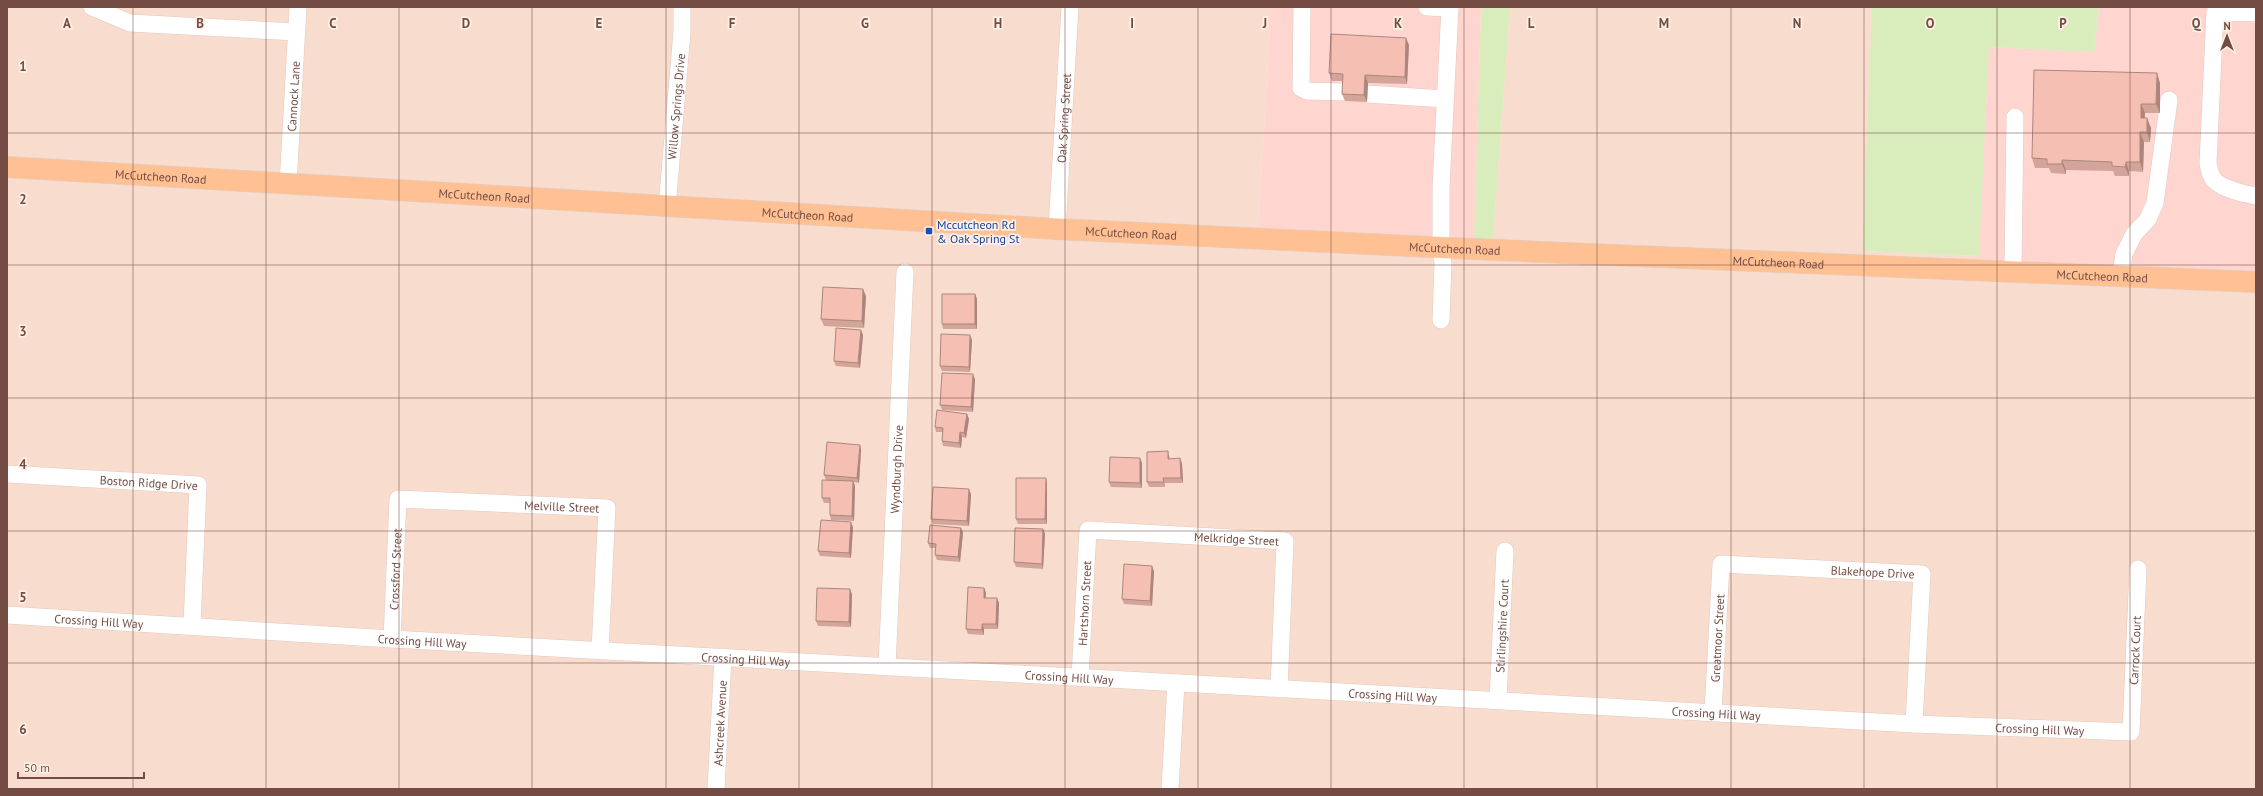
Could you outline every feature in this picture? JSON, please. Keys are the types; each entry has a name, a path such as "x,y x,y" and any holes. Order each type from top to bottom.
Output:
{"main road":[{"name":"McCutcheon Road","path":"7,167 288,185 1057,229 1441,247 2013,270 2256,282"}],"street":[{"path":"92,7 130,23 296,32"},
{"name":"Cannock Lane","path":"288,185 298,7"},
{"name":"Willow Springs Drive","path":"667,207 682,32 682,7"},
{"name":"Oak Spring Street","path":"1057,229 1070,7"},
{"path":"1302,7 1301,88 1307,91 1345,92"},
{"path":"1427,7 1450,8 1441,186 1441,247 1443,263 1441,320"},
{"path":"2256,13 2215,12 2208,163 2210,173 2215,181 2232,189 2256,196"},
{"path":"1367,94 1446,99"},
{"path":"2121,275 2124,254 2134,234 2148,219 2155,203 2169,100"},
{"path":"2013,270 2015,117"},
{"name":"Wyndburgh Drive","path":"887,666 905,272"},
{"name":"Boston Ridge Drive","path":"7,474 198,485 192,625"},
{"name":"Crossford Street","path":"392,639 398,498"},
{"name":"Melville Street","path":"398,498 607,508 600,650"},
{"name":"Hartshorn Street","path":"1080,677 1088,530"},
{"name":"Melkridge Street","path":"1088,530 1285,541 1279,689"},
{"name":"Stirlingshire Court","path":"1498,700 1505,551"},
{"name":"Greatmoor Street","path":"1713,712 1721,564"},
{"name":"Blakehope Drive","path":"1721,564 1922,574 1914,724"},
{"name":"Carrock Court","path":"2131,732 2138,568"},
{"name":"Crossing Hill Way","path":"7,615 192,625 392,639 1914,724 2131,732"},
{"name":"Ashcreek Avenue","path":"716,789 723,657"},
{"path":"1170,789 1176,683"}],"shaded area":[{"path":"7,7 1271,7 1258,236 1474,239 1493,238 1510,7 1872,7 1864,251 1979,256 1978,266 2256,278 2256,789 7,789"},
{"path":"1271,7 1481,7 1474,246 1258,236"},
{"path":"2099,7 2256,7 2256,278 1978,266 1989,47 2094,52"}],"green space":[{"path":"1481,7 1510,7 1493,238 1474,239"},
{"path":"1872,7 2099,7 2094,52 1989,47 1979,256 1863,251"}],"building":[{"path":"1331,34 1406,38 1405,77 1365,75 1364,95 1342,94 1343,74 1329,73"},
{"path":"2034,70 2157,73 2156,104 2141,104 2141,118 2147,118 2147,132 2140,132 2140,162 2126,162 2125,167 2112,166 2112,162 2062,160 2062,164 2047,164 2047,159 2032,158"},
{"path":"823,287 863,289 862,321 821,319"},
{"path":"942,294 975,294 975,324 942,324"},
{"path":"836,328 861,330 858,363 834,361"},
{"path":"941,334 970,335 969,367 940,366"},
{"path":"942,373 973,374 971,407 940,405"},
{"path":"937,410 967,414 964,433 960,432 959,443 942,441 943,428 935,427"},
{"path":"827,442 860,445 857,478 824,475"},
{"path":"1168,451 1168,459 1180,458 1181,478 1163,478 1164,482 1147,482 1147,452"},
{"path":"1110,457 1140,458 1140,483 1109,482"},
{"path":"1016,478 1046,478 1045,519 1016,519"},
{"path":"822,480 853,481 852,516 830,515 830,498 822,498"},
{"path":"933,487 969,489 967,521 931,519"},
{"path":"821,520 851,522 849,553 818,551"},
{"path":"930,525 961,528 958,557 935,555 936,544 928,543"},
{"path":"1015,528 1043,529 1042,564 1014,562"},
{"path":"1124,564 1152,566 1150,601 1122,599"},
{"path":"968,587 984,588 984,598 997,598 996,624 982,624 982,630 966,629"},
{"path":"817,588 850,589 849,622 816,621"}],"place":[{"name":"Mccutcheon Rd & Oak Spring St","path":"929,231"}]}
